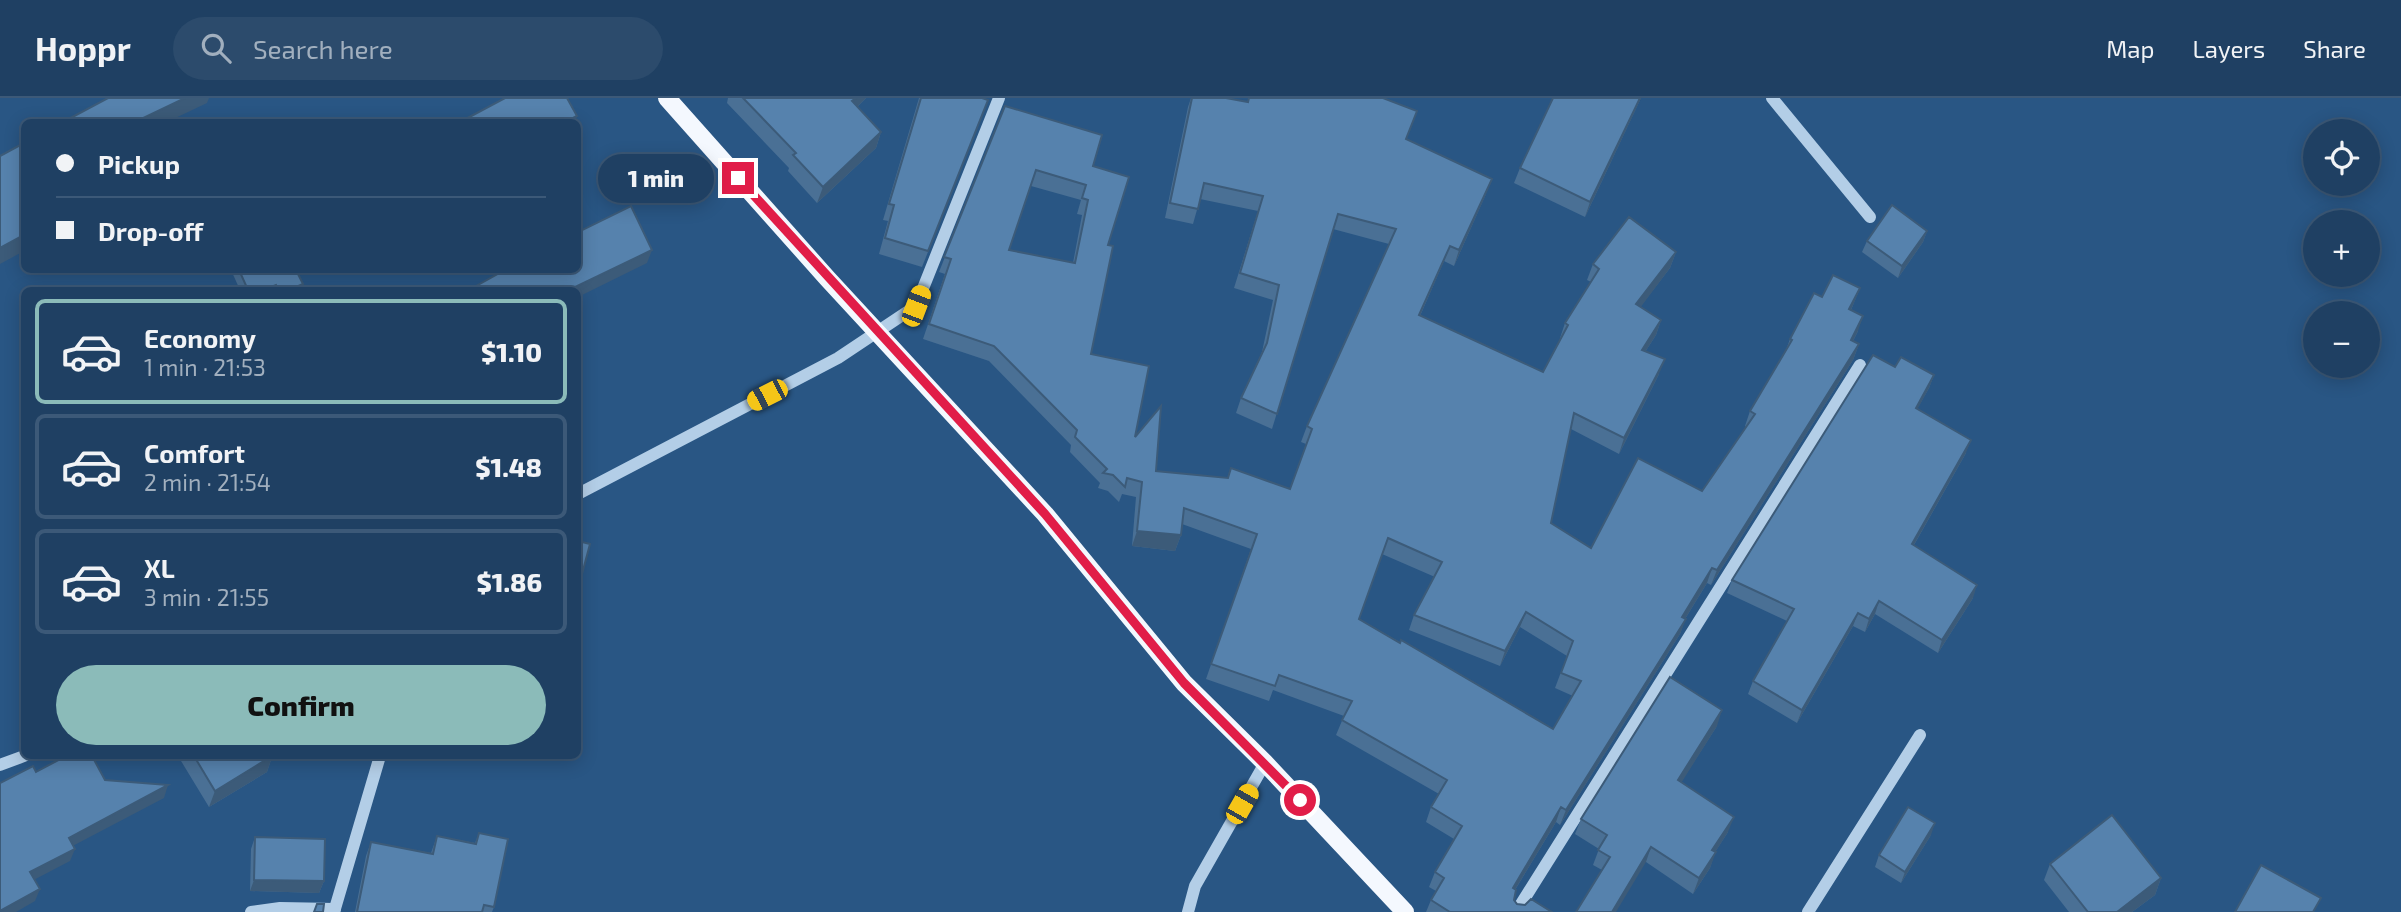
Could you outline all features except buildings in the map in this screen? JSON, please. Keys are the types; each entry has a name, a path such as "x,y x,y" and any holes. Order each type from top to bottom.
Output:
{"main road":[{"path":"667,98 1045,514 1184,683 1265,763 1405,912"}],"street":[{"path":"581,492 838,358 916,306 999,98"},
{"path":"1772,98 1870,217"},
{"path":"1516,912 1860,365"},
{"path":"1808,912 1920,735"},
{"path":"0,765 21,756"},
{"path":"251,912 280,908 334,911 379,759"},
{"path":"1188,912 1195,886 1265,763"}],"route":[{"path":"738,178 1045,514 1184,683 1300,800"}]}
